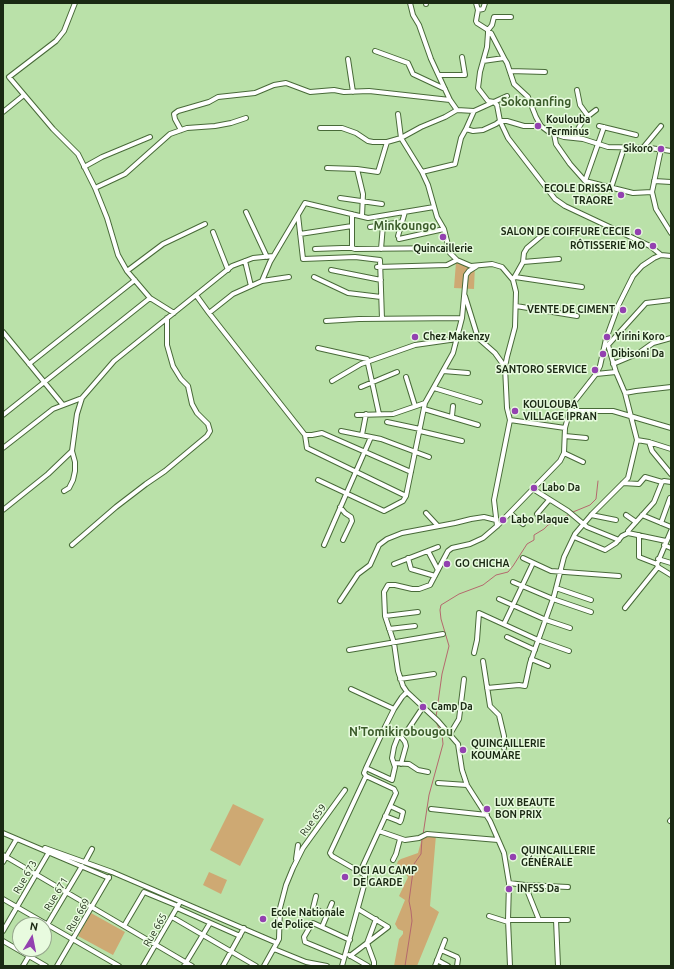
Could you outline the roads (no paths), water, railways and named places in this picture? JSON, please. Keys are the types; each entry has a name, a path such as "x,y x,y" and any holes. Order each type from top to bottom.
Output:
{"street":[{"path":"75,3 64,31 56,40 9,77 78,154 108,218 118,255 127,271 150,298 174,312"},
{"path":"410,3 413,15 419,26 431,59 450,100 457,110"},
{"path":"476,3 478,10 477,24 491,33 510,71 514,84 528,97 541,126 554,134 570,138 578,138 608,147 661,149 671,151"},
{"path":"478,10 483,8 485,3"},
{"path":"511,17 494,17 492,25 488,31 487,48 478,88 488,101 494,102 497,105 500,121 508,138 555,199 565,206 650,246 660,255"},
{"path":"375,51 408,63 413,74 446,89"},
{"path":"439,75 465,75 462,57"},
{"path":"483,61 504,58"},
{"path":"348,59 353,92"},
{"path":"510,71 545,72"},
{"path":"181,130 174,114 178,111 209,102 218,97 255,93 274,85 286,83 310,92 334,90 344,92 369,91 450,100"},
{"path":"577,90 580,105 588,116"},
{"path":"3,112 24,95"},
{"path":"320,128 342,128 356,133 373,142 387,142 401,138 457,110 474,111 508,96"},
{"path":"578,138 577,131 583,120 596,110"},
{"path":"422,172 455,164 461,138 474,111"},
{"path":"398,114 401,138 422,172 428,185 437,217 444,229 450,253 457,260 471,266 496,264 502,267 514,279 516,292 515,327 506,357 505,367 507,408 510,420 494,500 497,526"},
{"path":"95,188 125,174 170,134 187,128 215,126 246,118"},
{"path":"466,129 473,131 484,130 500,121 507,121 524,126 541,126"},
{"path":"585,181 598,144 602,126 636,135"},
{"path":"642,149 661,126"},
{"path":"554,134 556,144 570,164 585,181 633,193 652,192"},
{"path":"84,167 102,157 150,137"},
{"path":"327,168 357,168 378,172 387,142"},
{"path":"611,188 624,148"},
{"path":"661,149 652,192 656,209 671,233"},
{"path":"357,168 363,194 362,216"},
{"path":"654,181 671,182"},
{"path":"340,198 382,204"},
{"path":"262,281 273,256 305,203 368,218 434,207"},
{"path":"246,212 267,257"},
{"path":"405,212 399,237 444,229"},
{"path":"352,214 355,257"},
{"path":"298,215 303,258 355,257 380,260 379,267 381,280 382,319"},
{"path":"370,227 402,222"},
{"path":"127,271 162,244 205,224"},
{"path":"381,249 383,225"},
{"path":"300,234 352,226"},
{"path":"213,232 228,270"},
{"path":"514,279 523,262 524,253 527,248 546,232"},
{"path":"315,250 354,248 449,248"},
{"path":"510,966 508,921 509,883 507,867 498,840 487,814 467,785 462,770 458,744 438,721 407,692 403,686 400,679 394,643 386,616 383,596 385,588 388,585 412,589 430,584 448,551 452,548 477,542 497,526 560,461 564,453 565,428 570,411 575,400 596,374 600,366 606,339 618,306 633,276 642,266 654,258 660,255 671,256"},
{"path":"64,491 69,488 75,471 75,462 72,451 77,414 82,398 114,361 232,266 253,258 273,256"},
{"path":"523,262 558,259"},
{"path":"379,267 447,265 457,260"},
{"path":"245,261 251,286"},
{"path":"318,480 384,511 403,501 406,496 425,403 453,353 462,318 466,275 469,271 478,266"},
{"path":"331,270 381,280"},
{"path":"209,313 233,294 262,281 289,277"},
{"path":"314,277 348,293 381,297"},
{"path":"514,279 582,287"},
{"path":"29,364 135,280"},
{"path":"465,294 473,316 478,338 495,353 505,367"},
{"path":"196,295 305,434 307,448 406,496"},
{"path":"3,415 150,298"},
{"path":"487,688 519,685 525,686 531,660 546,620 564,558 574,537 591,515 628,478 637,440 625,394 613,364 608,345 646,303 671,300"},
{"path":"516,306 577,316"},
{"path":"72,545 116,507 165,471 207,436 210,431 208,424 197,413 192,404 188,386 181,379 174,366 168,345 167,318"},
{"path":"326,321 359,319 462,318"},
{"path":"3,332 63,405"},
{"path":"613,364 639,353 653,343 671,338"},
{"path":"332,381 360,364 414,345 457,339"},
{"path":"318,348 367,359 379,414"},
{"path":"443,371 468,373"},
{"path":"361,387 396,372"},
{"path":"596,374 616,372"},
{"path":"406,377 415,406"},
{"path":"625,394 671,387"},
{"path":"434,388 480,402"},
{"path":"3,448 53,409 82,398"},
{"path":"358,414 393,414 425,403"},
{"path":"452,416 453,406"},
{"path":"424,409 478,424"},
{"path":"570,411 613,411 671,428"},
{"path":"362,435 366,414"},
{"path":"510,420 565,428"},
{"path":"388,422 462,441"},
{"path":"342,431 381,439 429,457"},
{"path":"305,434 312,435 322,433 411,472"},
{"path":"565,436 586,438"},
{"path":"324,545 371,437"},
{"path":"637,440 671,449"},
{"path":"649,442 652,451 671,474"},
{"path":"3,510 48,474 72,451"},
{"path":"564,453 583,462"},
{"path":"623,483 639,484 645,477 662,482 671,482"},
{"path":"574,537 605,550 628,533 628,531 654,502 662,482"},
{"path":"533,489 570,512 583,524 598,533 618,540"},
{"path":"661,523 670,498"},
{"path":"537,514 549,500"},
{"path":"340,507 344,513 352,517 352,521 343,540"},
{"path":"510,513 523,524"},
{"path":"426,514 438,526"},
{"path":"591,515 616,520"},
{"path":"626,515 636,522"},
{"path":"642,515 671,527"},
{"path":"340,601 358,574 370,565 379,545 387,539 402,533 471,519 484,517 496,520"},
{"path":"625,608 657,566 658,559 671,531"},
{"path":"628,533 665,543 671,548"},
{"path":"639,535 639,557 671,575"},
{"path":"394,564 438,547"},
{"path":"428,551 438,570"},
{"path":"408,558 411,569 435,576"},
{"path":"523,558 550,570 619,576"},
{"path":"658,559 671,563"},
{"path":"504,624 533,563"},
{"path":"513,582 552,599 591,612"},
{"path":"556,588 591,600"},
{"path":"498,599 546,620 570,628"},
{"path":"386,616 418,612"},
{"path":"474,653 477,640 479,613 538,640 569,651"},
{"path":"389,629 415,626"},
{"path":"349,650 443,634"},
{"path":"507,637 535,650"},
{"path":"531,660 548,666"},
{"path":"483,661 490,706 499,715 504,736 504,748"},
{"path":"400,679 434,674"},
{"path":"450,734 459,719 464,679"},
{"path":"351,689 394,709"},
{"path":"348,954 350,940 366,878 360,872 332,856 330,853 366,776 364,773 385,727 394,709 407,692"},
{"path":"366,768 392,780 394,773 394,763 392,758 394,748 400,735 407,731 424,707"},
{"path":"385,727 400,735 406,746 401,764"},
{"path":"394,763 409,764 418,770 428,772"},
{"path":"360,872 396,793 396,791 366,776"},
{"path":"438,782 467,785"},
{"name":"Rue 659","path":"264,966 279,939 280,908 286,885 296,862 303,848 345,790"},
{"path":"385,816 398,822 401,820 403,812 390,806"},
{"path":"431,809 487,814"},
{"path":"378,831 405,840 419,838 427,834 498,840"},
{"path":"3,833 16,840 49,852 109,878"},
{"path":"393,860 400,839"},
{"path":"3,862 5,856 16,840"},
{"name":"Rue 659","path":"296,862 298,845"},
{"path":"45,848 112,872 210,923 240,936"},
{"path":"85,862 92,849"},
{"name":"Rue 673","path":"3,931 49,852"},
{"path":"5,856 156,944 185,964 192,966"},
{"name":"Rue 671","path":"51,917 82,866"},
{"name":"Rue 669","path":"57,966 112,872"},
{"path":"509,883 568,887"},
{"path":"525,885 539,920"},
{"path":"124,926 144,892 244,928 277,943"},
{"path":"316,896 313,908 327,914"},
{"path":"3,899 35,917"},
{"path":"322,927 332,903"},
{"name":"Rue 665","path":"143,966 178,905"},
{"path":"342,966 344,958 348,954 388,928 388,926 358,909"},
{"path":"489,916 508,921 568,920"},
{"path":"172,917 256,966"},
{"path":"374,966 367,943 376,919"},
{"path":"556,920 558,966"},
{"path":"185,964 210,923"},
{"path":"344,958 305,942 304,937 311,925 315,923 350,940"},
{"path":"52,927 119,966"},
{"path":"223,966 244,928"},
{"path":"435,966 445,940"},
{"path":"3,941 12,946"},
{"path":"274,949 306,962 327,966"},
{"path":"441,950 457,957 457,966"},
{"path":"348,954 368,966"},
{"path":"23,966 28,957"},
{"path":"30,957 46,966"},
{"path":"437,960 448,966"},
{"path":"303,966 306,962"}],"waterway":[{"path":"573,512 590,505 596,499 598,481"},
{"path":"436,717 442,674 449,646 441,619 441,605 459,594 483,585 496,575 508,572 527,544 534,540 534,535 548,525 570,514"},
{"path":"423,835 429,795 443,744 442,734 436,722"},
{"path":"405,966 412,921 409,901 414,864 421,854 422,838"}],"place":[{"name":"Koulouba Terminus","path":"538,126"},
{"name":"Sikoro","path":"661,149"},
{"name":"ECOLE DRISSA TRAORE","path":"621,195"},
{"name":"SALON DE COIFFURE CECIE","path":"638,232"},
{"name":"Quincaillerie","path":"443,237"},
{"name":"RÔTISSERIE MO","path":"653,246"},
{"name":"VENTE DE CIMENT","path":"623,310"},
{"name":"Chez Makenzy","path":"415,337"},
{"name":"Yirini Koro","path":"607,337"},
{"name":"Dibisoni Da","path":"603,354"},
{"name":"SANTORO SERVICE","path":"595,370"},
{"name":"KOULOUBA VILLAGE IPRAN","path":"515,411"},
{"name":"Labo Da","path":"534,488"},
{"name":"Labo Plaque","path":"503,520"},
{"name":"GO CHICHA","path":"447,564"},
{"name":"Camp Da","path":"423,707"},
{"name":"QUINCAILLERIE KOUMARE","path":"463,750"},
{"name":"LUX BEAUTE BON PRIX","path":"487,809"},
{"name":"QUINCAILLERIE GÉNÉRALE","path":"513,857"},
{"name":"DCI AU CAMP DE GARDE","path":"345,877"},
{"name":"INFSS Da","path":"509,889"},
{"name":"Ecole Nationale de Police","path":"263,919"}],"district":[{"name":"Sokonanfing","path":"536,102"},
{"name":"Minkoungo","path":"405,226"},
{"name":"N'Tomikirobougou","path":"401,732"}]}
